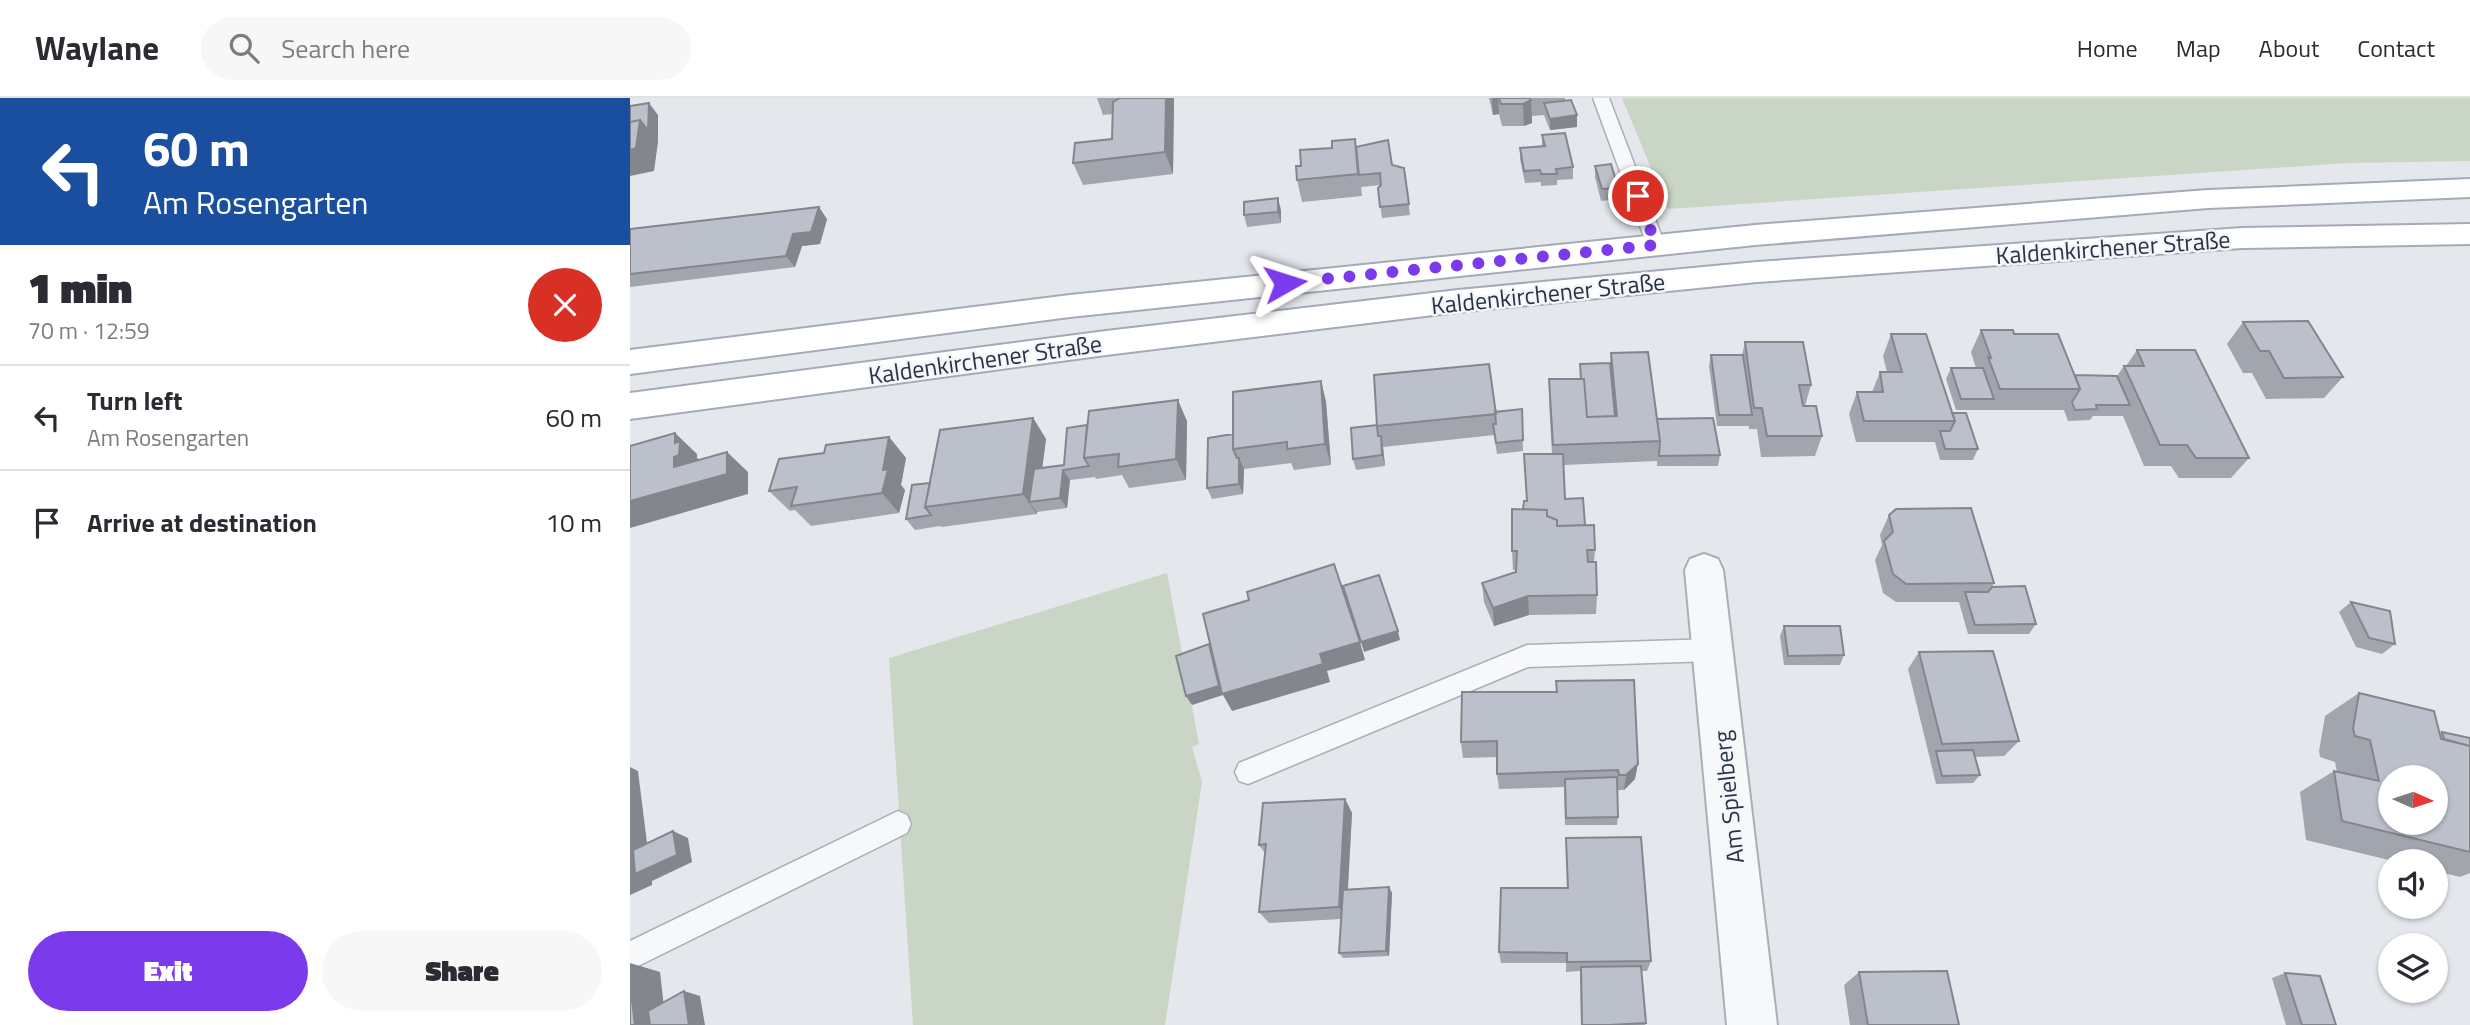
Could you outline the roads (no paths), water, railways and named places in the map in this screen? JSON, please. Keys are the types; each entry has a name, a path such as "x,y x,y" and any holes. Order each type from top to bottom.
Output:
{"main road":[{"name":"Kaldenkirchener Straße","path":"630,362 1070,306 1656,245 2208,199 2470,188"},
{"name":"Kaldenkirchener Straße","path":"630,406 1106,343 1458,301 1743,274 2242,238 2470,234"}],"street":[{"name":"Am Spielberg","path":"1704,570 1752,1025"}],"lane":[{"path":"1601,98 1656,245"},
{"path":"1248,772 1527,656 1713,650"},
{"path":"630,956 898,824"}]}
